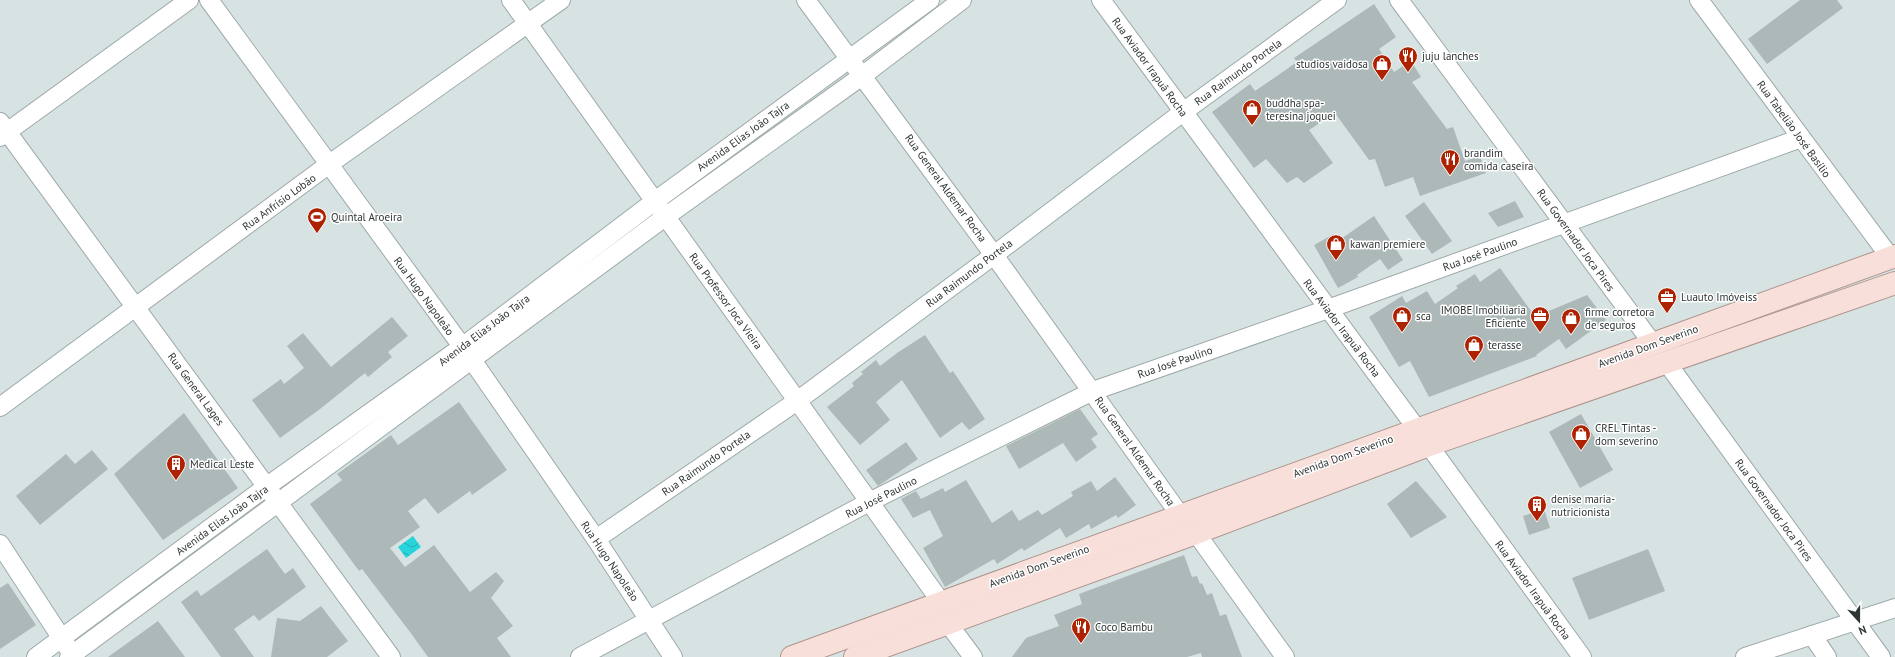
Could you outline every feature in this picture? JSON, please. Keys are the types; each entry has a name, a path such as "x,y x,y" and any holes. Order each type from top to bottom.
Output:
{"main road":[{"name":"Avenida Dom Severino","path":"855,657 947,622 1196,533 1423,437 1653,344 1893,256"},
{"name":"Avenida Dom Severino","path":"792,657 1180,515 1423,437 1667,363 1895,283"}],"street":[{"path":"2,130 189,0"},
{"name":"Rua Hugo Napoleão","path":"209,0 467,354 596,539 673,657"},
{"name":"Rua Professor Joca Vieira","path":"511,0 941,602"},
{"name":"Rua Anfrísio Lobão","path":"0,407 328,165 561,0"},
{"name":"Rua General Aldemar Rocha","path":"806,0 1093,391 1180,515"},
{"name":"Avenida Elias João Tajra","path":"72,656 278,503 467,354 655,201 930,0"},
{"name":"Avenida Elias João Tajra","path":"36,657 266,487 467,354 665,217 862,76 962,0"},
{"name":"Rua Aviador Irapuã Rocha","path":"1101,0 1423,437 1582,657"},
{"name":"Rua Raimundo Portela","path":"596,539 797,401 1183,112 1337,0"},
{"name":"Rua Governador Joca Pires","path":"1400,0 1653,344"},
{"name":"Rua Tabelião José Basílio","path":"1699,0 1801,138 1893,256"},
{"name":"Rua General Lages","path":"2,130 136,306 266,487 391,657"},
{"name":"Rua José Paulino","path":"580,657 869,502 1093,391 1328,309 1801,138"},
{"name":"Rua Governador Joca Pires","path":"1667,363 1881,657"},
{"path":"1196,533 1285,657"},
{"path":"0,544 62,638 72,656"},
{"path":"1744,657 1895,608"},
{"path":"947,622 973,657"},
{"path":"1812,635 1827,657"}],"water":[{"path":"413,536 421,547 406,558 398,547"}],"building":[{"path":"1800,0 1837,0 1843,8 1767,64 1748,39"},
{"path":"1374,4 1396,37 1379,49 1394,72 1411,61 1421,77 1412,82 1447,129 1453,127 1465,161 1480,156 1486,173 1420,196 1413,177 1385,187 1375,159 1369,160 1335,113 1309,130 1333,163 1304,183 1297,177 1287,183 1266,159 1254,168 1212,112 1250,84 1255,91 1297,62 1294,58"},
{"path":"1515,201 1524,217 1498,227 1488,213"},
{"path":"1424,202 1452,241 1432,254 1405,216"},
{"path":"1374,216 1403,260 1388,270 1380,259 1357,275 1358,277 1338,288 1314,245 1334,234 1338,241"},
{"path":"1500,268 1536,318 1544,313 1587,295 1606,320 1566,349 1559,339 1536,355 1537,356 1429,397 1410,361 1399,367 1369,317 1402,296 1406,303 1427,291 1435,304 1458,288 1456,286 1475,274 1480,282"},
{"path":"392,317 408,336 388,352 392,357 368,377 365,373 320,409 280,438 252,400 281,379 284,384 304,368 287,346 303,333 331,367"},
{"path":"925,335 950,373 953,371 985,419 969,430 962,422 940,438 902,380 876,402 890,420 860,445 827,407 854,386 852,383 863,374 861,372 876,360 880,366"},
{"path":"459,402 507,470 472,495 470,491 438,514 425,498 408,511 420,527 390,548 405,567 434,545 470,592 496,572 504,581 491,598 513,626 497,638 511,657 428,657 362,569 359,571 310,504 342,480 337,474 391,435 398,445"},
{"path":"1080,409 1098,434 1091,439 1097,447 1076,462 1063,443 1019,469 1006,446"},
{"name":"Medical Leste","path":"184,413 238,488 163,540 114,474"},
{"name":"CREL Tintas - dom severino","path":"1581,414 1613,470 1580,488 1549,432"},
{"path":"906,442 918,459 878,486 866,470"},
{"path":"92,450 108,469 40,525 16,496 66,454 75,464"},
{"path":"1115,477 1136,505 1118,518 1116,515 1091,529 1089,524 1066,538 1060,528 1024,551 1022,548 997,564 994,559 945,587 923,548 943,536 930,510 913,518 901,499 916,491 921,499 943,488 945,492 966,480 992,523 1012,510 1019,521 1038,510 1042,515 1073,496 1071,492 1091,481 1097,491"},
{"path":"1416,481 1447,517 1411,538 1387,504"},
{"name":"denise maria- nutricionista","path":"1544,509 1550,528 1529,535 1523,516"},
{"path":"267,549 285,574 293,568 306,587 259,621 254,615 234,629 254,657 221,657 181,602 197,590 201,596"},
{"path":"1648,549 1665,591 1589,620 1572,578"},
{"path":"1184,555 1192,577 1197,576 1207,595 1212,593 1220,616 1226,614 1242,657 1202,657 1201,653 1187,657 1012,657 1026,638 1059,626 1054,615 1082,604 1079,594"},
{"path":"8,583 36,625 0,649 0,588"},
{"path":"321,606 348,641 327,657 271,657 277,618 300,621"},
{"path":"158,621 185,657 108,657"}],"place":[{"name":"juju lanches","path":"1408,73"},
{"name":"studios vaidosa","path":"1382,81"},
{"name":"buddha spa- teresina joquei","path":"1252,126"},
{"name":"brandim comida caseira","path":"1450,176"},
{"name":"Quintal Aroeira","path":"317,234"},
{"name":"kawan premiere","path":"1336,261"},
{"name":"Luauto Imóveiss","path":"1667,314"},
{"name":"sca","path":"1402,333"},
{"name":"IMOBE Imobiliaria Eficiente","path":"1540,333"},
{"name":"firme corretora de seguros","path":"1571,335"},
{"name":"terasse","path":"1474,362"},
{"name":"CREL Tintas - dom severino","path":"1581,451"},
{"name":"Medical Leste","path":"176,481"},
{"name":"denise maria- nutricionista","path":"1537,522"},
{"name":"Coco Bambu","path":"1081,644"}]}
